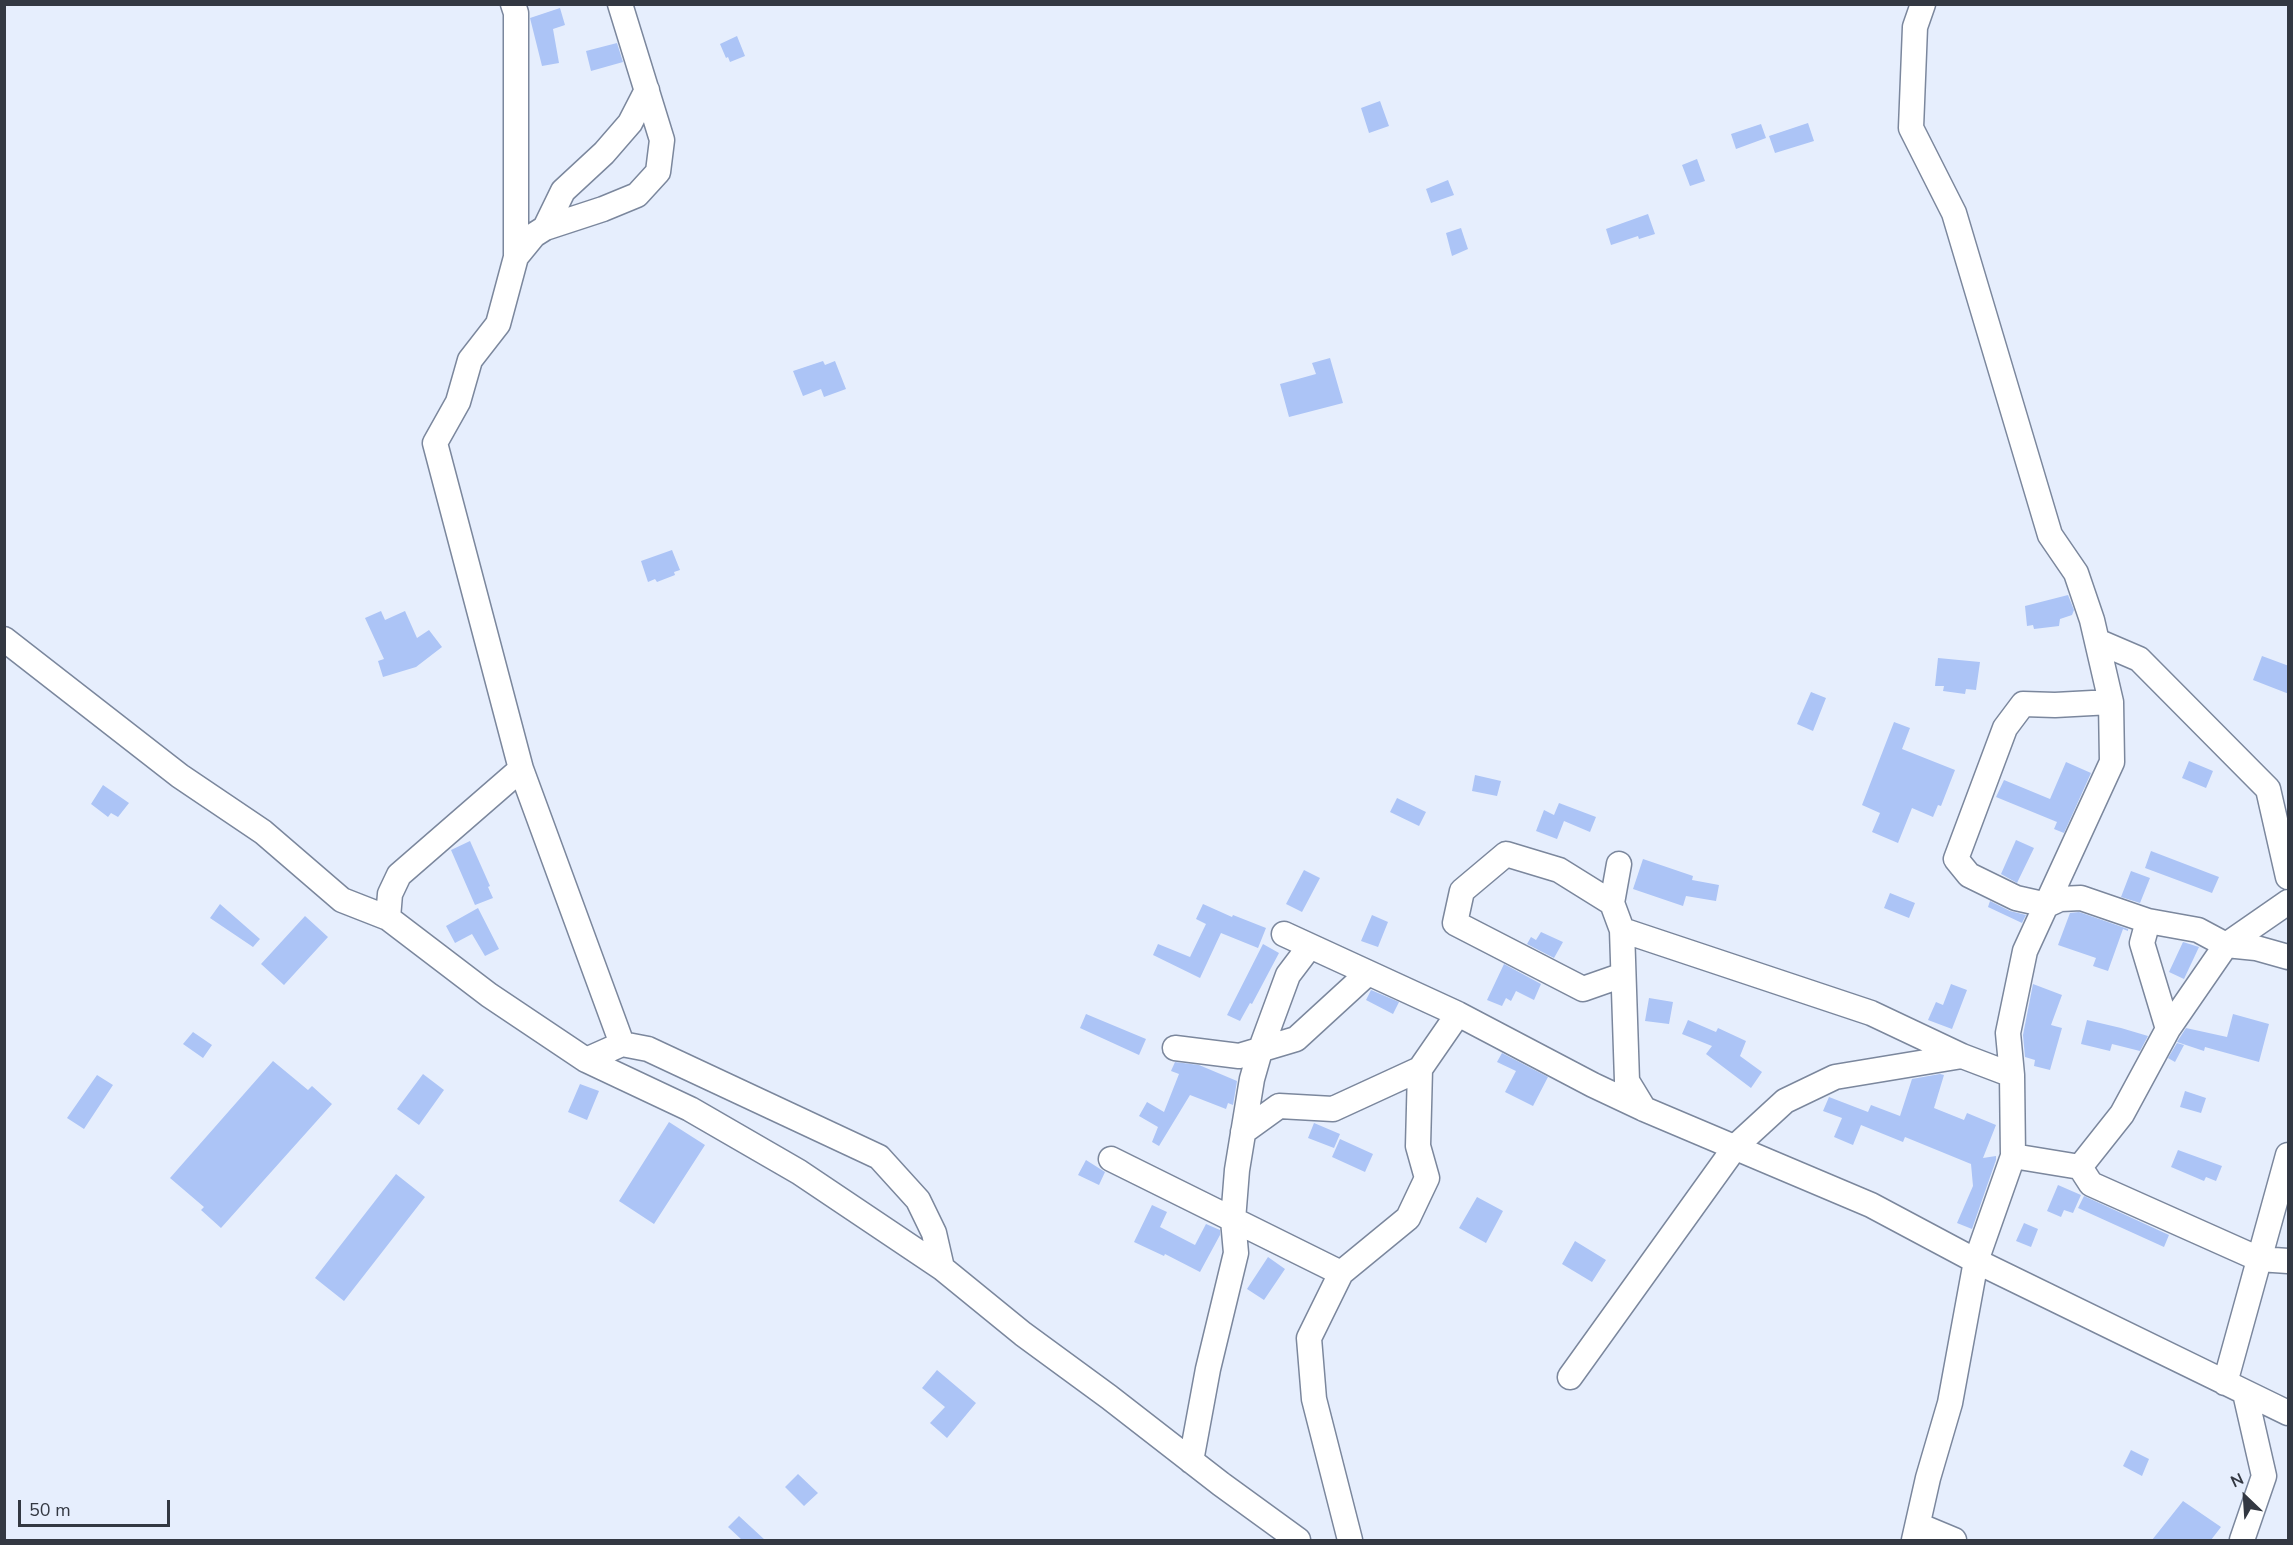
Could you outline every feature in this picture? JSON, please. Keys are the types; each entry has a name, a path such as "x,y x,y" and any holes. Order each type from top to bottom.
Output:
{"street":[{"path":"513,4 516,13 516,257 498,324 470,360 458,402 435,443 521,769 622,1044"},
{"path":"516,257 534,235 545,228 637,195 658,172 662,140 621,4"},
{"path":"1923,4 1915,27 1911,128 1953,213 2050,536 2076,573 2097,641 2111,702 2112,762 2025,951 2008,1033 2012,1075 2013,1156 1976,1261 1950,1403 1928,1478 1916,1533 1954,1540"},
{"path":"545,228 562,191 604,153 630,123 646,90"},
{"path":"4,639 180,776 263,832 342,900 388,918 489,995 586,1060 690,1109 789,1167 942,1268 1023,1334 1298,1540"},
{"path":"2097,641 2139,658 2268,789 2289,877"},
{"path":"2111,702 2023,704 2005,729 1956,859 1969,875 2016,898 2047,905 2060,899 2081,898 2148,921 2198,930 2226,945 2256,948 2289,957"},
{"path":"388,918 390,894 399,875 521,769"},
{"path":"1612,903 1558,870 1506,854 1462,891 1455,923 1583,989 1623,975"},
{"path":"1619,864 1612,903 1622,930 1627,1081 1644,1108"},
{"path":"2080,1167 2122,1114 2168,1029 2226,945 2289,902"},
{"path":"2148,921 2142,944 2168,1029"},
{"path":"1622,930 1871,1013 1962,1056 2012,1075"},
{"path":"1191,1461 1208,1369 1236,1253 1233,1220 1237,1170 1252,1079 1288,975 1284,934 1458,1014 1593,1085 1871,1204 1976,1261 2289,1413"},
{"path":"1176,1048 1239,1056 1296,1039 1368,973"},
{"path":"1243,1132 1279,1106 1333,1109 1420,1069 1458,1014"},
{"path":"586,1060 622,1044 648,1049 879,1157 918,1200 934,1233 942,1268"},
{"path":"1570,1377 1736,1146 1785,1101 1835,1077 1962,1056"},
{"path":"1350,1540 1314,1399 1308,1338 1341,1273 1408,1218 1427,1178 1418,1146 1420,1069"},
{"path":"2242,1540 2264,1476 2235,1388 2259,1259 2289,1155"},
{"path":"2013,1156 2080,1167 2091,1184 2259,1259 2289,1261"},
{"path":"1111,1159 1341,1273"}],"building":[{"path":"560,8 565,25 553,29 559,63 542,66 530,18"},
{"path":"737,36 745,56 730,62 720,44"},
{"path":"617,43 623,62 591,71 586,51"},
{"path":"1380,101 1389,126 1369,133 1361,108"},
{"path":"1808,123 1814,141 1775,153 1769,136"},
{"path":"1761,124 1766,138 1736,149 1731,134"},
{"path":"1697,159 1705,181 1690,186 1682,165"},
{"path":"1448,180 1454,195 1431,203 1426,189"},
{"path":"1648,214 1655,234 1639,239 1638,236 1611,245 1606,229"},
{"path":"1461,228 1468,249 1452,256 1446,233"},
{"path":"1330,358 1343,403 1289,417 1280,384 1316,374 1312,363"},
{"path":"823,361 825,365 835,361 846,389 824,397 821,389 803,396 793,371"},
{"path":"672,550 680,570 674,572 675,575 657,582 655,579 648,582 641,561"},
{"path":"2068,595 2074,610 2072,615 2060,619 2059,626 2034,629 2033,625 2027,626 2025,606"},
{"path":"381,611 385,620 405,611 417,638 429,630 442,647 416,667 383,677 378,661 384,659 365,618"},
{"path":"2262,656 2289,666 2289,694 2253,680"},
{"path":"1938,658 1980,662 1976,690 1966,689 1965,694 1943,691 1944,686 1935,686"},
{"path":"1811,692 1826,698 1813,731 1797,724"},
{"path":"1894,722 1910,728 1902,749 1955,770 1941,806 1938,805 1933,817 1912,808 1898,843 1872,832 1880,813 1862,805"},
{"path":"2189,761 2213,771 2206,788 2182,778"},
{"path":"2066,762 2091,773 2064,833 2054,829 2057,822 1996,797 2004,780 2050,799"},
{"path":"1475,775 1501,781 1497,796 1472,791"},
{"path":"103,785 129,803 118,817 111,813 108,817 91,804"},
{"path":"1397,798 1426,812 1419,826 1390,812"},
{"path":"1559,803 1596,817 1590,832 1564,821 1557,839 1536,831 1544,810 1554,815"},
{"path":"2016,840 2034,848 2017,883 2001,874"},
{"path":"470,841 493,898 475,905 451,850"},
{"path":"2151,851 2219,877 2212,893 2145,868"},
{"path":"1643,859 1693,876 1692,880 1719,885 1716,901 1686,896 1683,906 1633,889"},
{"path":"1304,870 1320,878 1302,912 1286,904"},
{"path":"2131,871 2150,878 2140,903 2121,897"},
{"path":"1890,893 1915,903 1909,918 1884,908"},
{"path":"1990,901 2010,911 2026,915 2022,923 1988,907"},
{"path":"220,904 260,939 253,947 210,918"},
{"path":"1203,904 1232,917 1233,915 1266,928 1258,948 1221,933 1200,978 1153,955 1158,944 1190,957 1206,924 1196,919"},
{"path":"478,908 499,949 485,956 472,934 455,943 446,926"},
{"path":"2079,912 2128,929 2128,931 2123,929 2108,971 2093,966 2096,958 2058,945 2070,913"},
{"path":"1372,915 1388,922 1378,947 1361,941"},
{"path":"305,916 328,937 284,985 261,964"},
{"path":"1541,932 1563,942 1554,958 1527,944 1531,937 1536,940"},
{"path":"2183,942 2199,947 2184,979 2169,972"},
{"path":"1263,944 1279,953 1252,1004 1250,1003 1240,1021 1227,1015"},
{"path":"1504,964 1541,984 1534,1000 1516,991 1511,1001 1506,998 1502,1006 1487,1000"},
{"path":"1951,984 1967,990 1952,1029 1928,1020 1936,1002 1943,1005"},
{"path":"2033,984 2062,995 2051,1025 2062,1028 2050,1070 2034,1066 2035,1060 2025,1057 2023,1035"},
{"path":"1371,990 1399,1002 1393,1014 1366,1000"},
{"path":"1649,998 1673,1002 1669,1024 1645,1021"},
{"path":"1086,1014 1146,1039 1139,1055 1080,1028"},
{"path":"2233,1014 2269,1024 2259,1062 2205,1047 2204,1051 2177,1042 2186,1028 2227,1037"},
{"path":"1688,1020 1716,1032 1718,1028 1746,1041 1740,1056 1762,1072 1751,1088 1706,1054 1712,1046 1682,1034"},
{"path":"2087,1020 2148,1036 2140,1051 2112,1044 2110,1051 2081,1044"},
{"path":"193,1032 212,1045 203,1058 183,1044"},
{"path":"2177,1043 2184,1045 2175,1062 2168,1058"},
{"path":"1502,1053 1548,1077 1533,1106 1505,1092 1516,1071 1497,1062"},
{"path":"273,1061 308,1090 312,1086 332,1104 221,1228 201,1210 204,1207 170,1178"},
{"path":"1175,1062 1199,1065 1237,1081 1233,1105 1228,1103 1226,1109 1190,1095 1159,1146 1152,1142 1158,1127 1139,1116 1147,1102 1164,1112 1179,1074 1171,1071"},
{"path":"423,1074 444,1090 419,1125 397,1109"},
{"path":"97,1075 113,1085 84,1129 67,1118"},
{"path":"1944,1075 1934,1108 1964,1120 1967,1113 1996,1125 1983,1158 1996,1156 1996,1160 1972,1229 1957,1223 1973,1186 1971,1164 1905,1137 1903,1142 1861,1125 1853,1145 1834,1137 1842,1118 1823,1111 1829,1097 1868,1112 1871,1105 1900,1116 1912,1079"},
{"path":"580,1084 599,1091 587,1120 568,1112"},
{"path":"2185,1091 2206,1098 2201,1113 2180,1107"},
{"path":"669,1122 705,1145 654,1224 619,1201"},
{"path":"1314,1123 1340,1134 1334,1148 1308,1138"},
{"path":"1340,1139 1373,1154 1365,1172 1332,1157"},
{"path":"2178,1150 2222,1166 2216,1181 2206,1177 2204,1181 2171,1167"},
{"path":"1086,1160 1105,1172 1099,1185 1078,1175"},
{"path":"396,1174 425,1197 344,1301 315,1278"},
{"path":"2058,1185 2081,1195 2073,1213 2064,1210 2061,1217 2047,1211"},
{"path":"2084,1196 2169,1235 2164,1247 2078,1208"},
{"path":"1477,1197 1503,1211 1486,1243 1459,1228"},
{"path":"1152,1205 1167,1212 1160,1227 1195,1245 1206,1224 1220,1230 1220,1235 1200,1272 1165,1254 1164,1256 1134,1242"},
{"path":"2024,1223 2038,1229 2031,1247 2016,1241"},
{"path":"1575,1241 1606,1260 1592,1282 1562,1264"},
{"path":"1268,1257 1285,1269 1264,1300 1247,1289"},
{"path":"937,1370 976,1403 947,1438 930,1423 945,1407 922,1388"},
{"path":"2131,1450 2149,1459 2142,1476 2123,1466"},
{"path":"798,1474 818,1493 804,1506 785,1487"},
{"path":"2183,1501 2221,1527 2211,1540 2152,1540"},
{"path":"739,1516 765,1540 742,1540 728,1527"}]}
